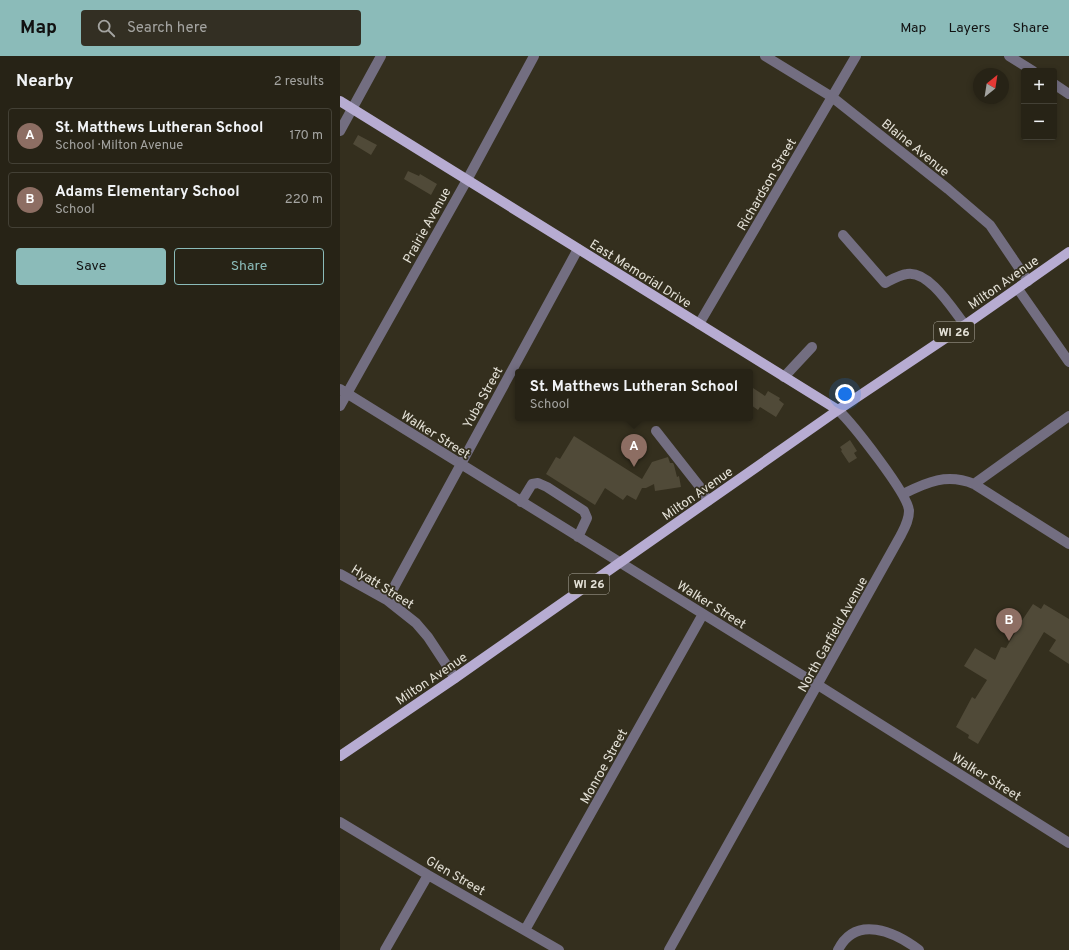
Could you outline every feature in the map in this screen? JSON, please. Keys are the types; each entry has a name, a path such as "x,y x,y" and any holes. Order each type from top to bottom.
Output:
{"main road":[{"name":"East Memorial Drive","path":"340,101 838,410"},
{"name":"Milton Avenue","path":"340,756 455,678 838,410 1018,289 1069,252"}],"street":[{"path":"340,131 381,56"},
{"name":"Prairie Avenue","path":"340,406 343,391 467,180 534,56"},
{"name":"Blaine Avenue","path":"765,56 832,97 948,189 990,226 1028,281"},
{"name":"Richardson Street","path":"700,324 856,56"},
{"path":"1009,56 1028,68"},
{"path":"1057,86 1069,94"},
{"path":"843,235 884,283 907,274 922,277 938,291 965,325"},
{"name":"Yuba Street","path":"387,600 578,249"},
{"path":"1018,289 1069,362"},
{"path":"784,377 812,347"},
{"name":"Walker Street","path":"343,391 460,465 578,536 818,685 1069,843"},
{"name":"East Memorial Drive","path":"838,410 857,430 903,494"},
{"path":"974,484 1069,416"},
{"path":"656,431 700,487 708,501"},
{"path":"903,494 942,479 953,478 963,480 974,484 1069,544"},
{"path":"521,502 532,484 538,483 547,487 584,511 587,518 578,536"},
{"name":"North Garfield Avenue","path":"669,950 901,535 908,520 909,511 903,494"},
{"name":"Hyatt Street","path":"340,574 387,600 416,623 428,637 455,678"},
{"name":"Monroe Street","path":"525,930 703,614"},
{"name":"Glen Street","path":"340,822 428,875 560,950"},
{"path":"385,950 428,875"},
{"path":"838,950 848,937 861,930 874,929 893,934 919,950"}],"building":[{"path":"358,135 377,145 371,155 353,144"},
{"path":"408,171 419,176 420,174 437,184 431,195 404,179"},
{"path":"753,388 765,396 768,391 780,398 779,400 784,404 776,417 760,407 758,410 753,406"},
{"path":"574,436 642,479 652,462 668,457 670,463 673,463 674,465 677,477 679,476 681,487 655,491 654,484 646,488 642,488 636,500 627,495 623,500 605,488 595,505 546,474 556,457 560,459"},
{"path":"850,440 857,451 854,453 857,458 849,463 840,447"},
{"path":"1033,604 1041,609 1044,604 1069,619 1069,664 1049,651 1056,640 1044,632 978,744 968,738 969,735 956,727 972,697 975,699 987,680 964,666 975,648 995,660 1001,647 1006,648 1016,631 1016,623 1021,622"}],"place":[{"name":"St. Matthews Lutheran School","path":"634,467"},
{"name":"Adams Elementary School","path":"1009,641"}]}
